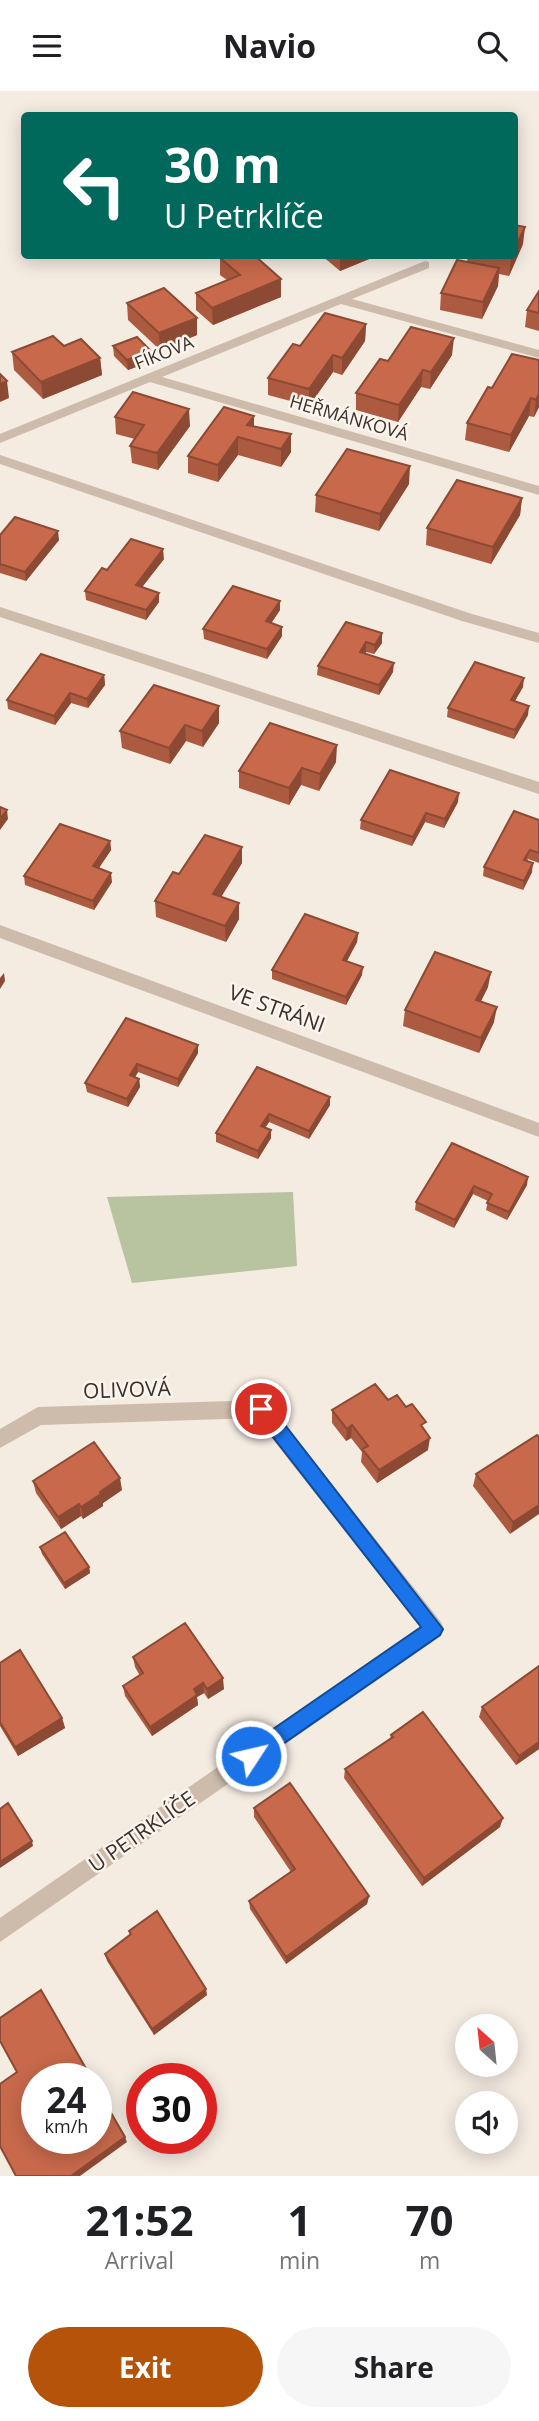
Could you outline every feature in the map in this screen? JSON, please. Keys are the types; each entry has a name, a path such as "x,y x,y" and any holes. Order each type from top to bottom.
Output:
{"street":[{"name":"FÍKOVA","path":"0,439 425,265"},
{"path":"341,300 539,354"},
{"name":"HEŘMÁNKOVÁ","path":"150,378 539,491"},
{"path":"0,459 454,614 539,638"},
{"path":"0,612 539,788"},
{"name":"VE STRÁNI","path":"0,931 539,1130"},
{"name":"OLIVOVÁ","path":"0,1439 38,1416 261,1409"},
{"name":"U PETRKLÍČE","path":"0,1931 434,1629 261,1409"}],"green space":[{"path":"293,1192 297,1266 132,1283 107,1197"}],"building":[{"path":"518,226 525,227 518,242"},
{"path":"221,259 258,259 281,279 212,308 196,293 240,275"},
{"path":"457,260 499,268 483,302 441,293"},
{"path":"164,288 197,318 159,333 127,303"},
{"path":"539,291 539,313 527,310"},
{"path":"325,313 366,324 342,358 333,355 309,389 268,378 293,344 300,346"},
{"path":"411,327 454,338 431,372 423,370 399,405 356,393 380,359 388,361"},
{"path":"53,336 64,346 81,339 100,358 41,382 12,352"},
{"path":"137,337 151,351 127,360 113,346"},
{"path":"512,354 539,360 539,394 536,400 531,398 511,435 467,423 488,387 492,388"},
{"path":"0,374 7,381 0,384"},
{"path":"133,392 189,409 157,453 130,446 144,425 115,417"},
{"path":"224,407 254,416 247,425 291,434 281,449 238,437 218,465 188,456"},
{"path":"347,449 410,466 380,514 316,495"},
{"path":"457,480 522,498 493,547 427,528"},
{"path":"15,517 58,531 25,572 0,564 0,535"},
{"path":"131,539 163,549 136,585 159,593 146,610 85,591 102,568 107,570"},
{"path":"233,586 280,601 266,621 282,627 267,649 203,629"},
{"path":"346,622 382,633 375,645 366,642 360,652 394,663 379,685 318,666"},
{"path":"41,654 104,675 87,699 70,693 54,716 7,700"},
{"path":"475,662 524,678 511,700 529,706 515,730 448,708"},
{"path":"154,685 219,706 202,731 185,725 169,748 120,731"},
{"path":"270,723 337,745 320,774 302,768 289,788 239,771"},
{"path":"390,770 459,793 445,819 426,813 413,837 361,820"},
{"path":"0,807 7,810 0,819"},
{"path":"514,811 539,820 539,853 530,850 524,860 533,863 524,881 484,867"},
{"path":"60,824 110,841 93,866 111,873 93,901 24,876"},
{"path":"205,835 242,847 213,894 239,903 225,926 155,901 173,872 179,874"},
{"path":"305,914 358,933 343,960 363,967 346,997 272,970"},
{"path":"435,952 491,972 476,1000 497,1007 481,1038 405,1010"},
{"path":"126,1018 198,1045 178,1079 137,1064 130,1075 139,1079 127,1099 85,1083"},
{"path":"257,1067 330,1097 309,1131 269,1114 261,1126 271,1130 258,1151 216,1133"},
{"path":"452,1143 528,1177 509,1212 487,1203 492,1194 474,1186 455,1220 416,1202"},
{"path":"375,1384 388,1400 397,1395 406,1407 412,1404 426,1422 421,1425 430,1438 379,1470 362,1449 368,1446 352,1425 347,1429 332,1410"},
{"path":"537,1435 539,1505 513,1522 476,1474"},
{"path":"94,1442 120,1478 81,1507 79,1504 58,1517 33,1481"},
{"path":"65,1532 89,1567 64,1583 40,1547"},
{"path":"185,1623 223,1678 207,1689 203,1683 194,1689 197,1695 150,1727 123,1686 143,1673 133,1657"},
{"path":"20,1650 62,1718 15,1747 0,1722 0,1663"},
{"path":"539,1666 539,1742 519,1756 482,1707"},
{"path":"423,1712 503,1818 424,1878 345,1769 393,1737 391,1735"},
{"path":"290,1783 369,1896 286,1957 249,1901 295,1869 254,1808"},
{"path":"8,1803 32,1841 0,1862 0,1809"},
{"path":"157,1911 206,1989 152,2029 105,1954 131,1934 129,1931"},
{"path":"41,1990 83,2063 21,2063 21,2154 101,2154 71,2176 16,2176 0,2146 0,2084 17,2072 0,2041 0,2018"},
{"path":"112,2115 125,2137 112,2146"}],"route":[{"path":"251,1756 434,1629 261,1409"}]}
